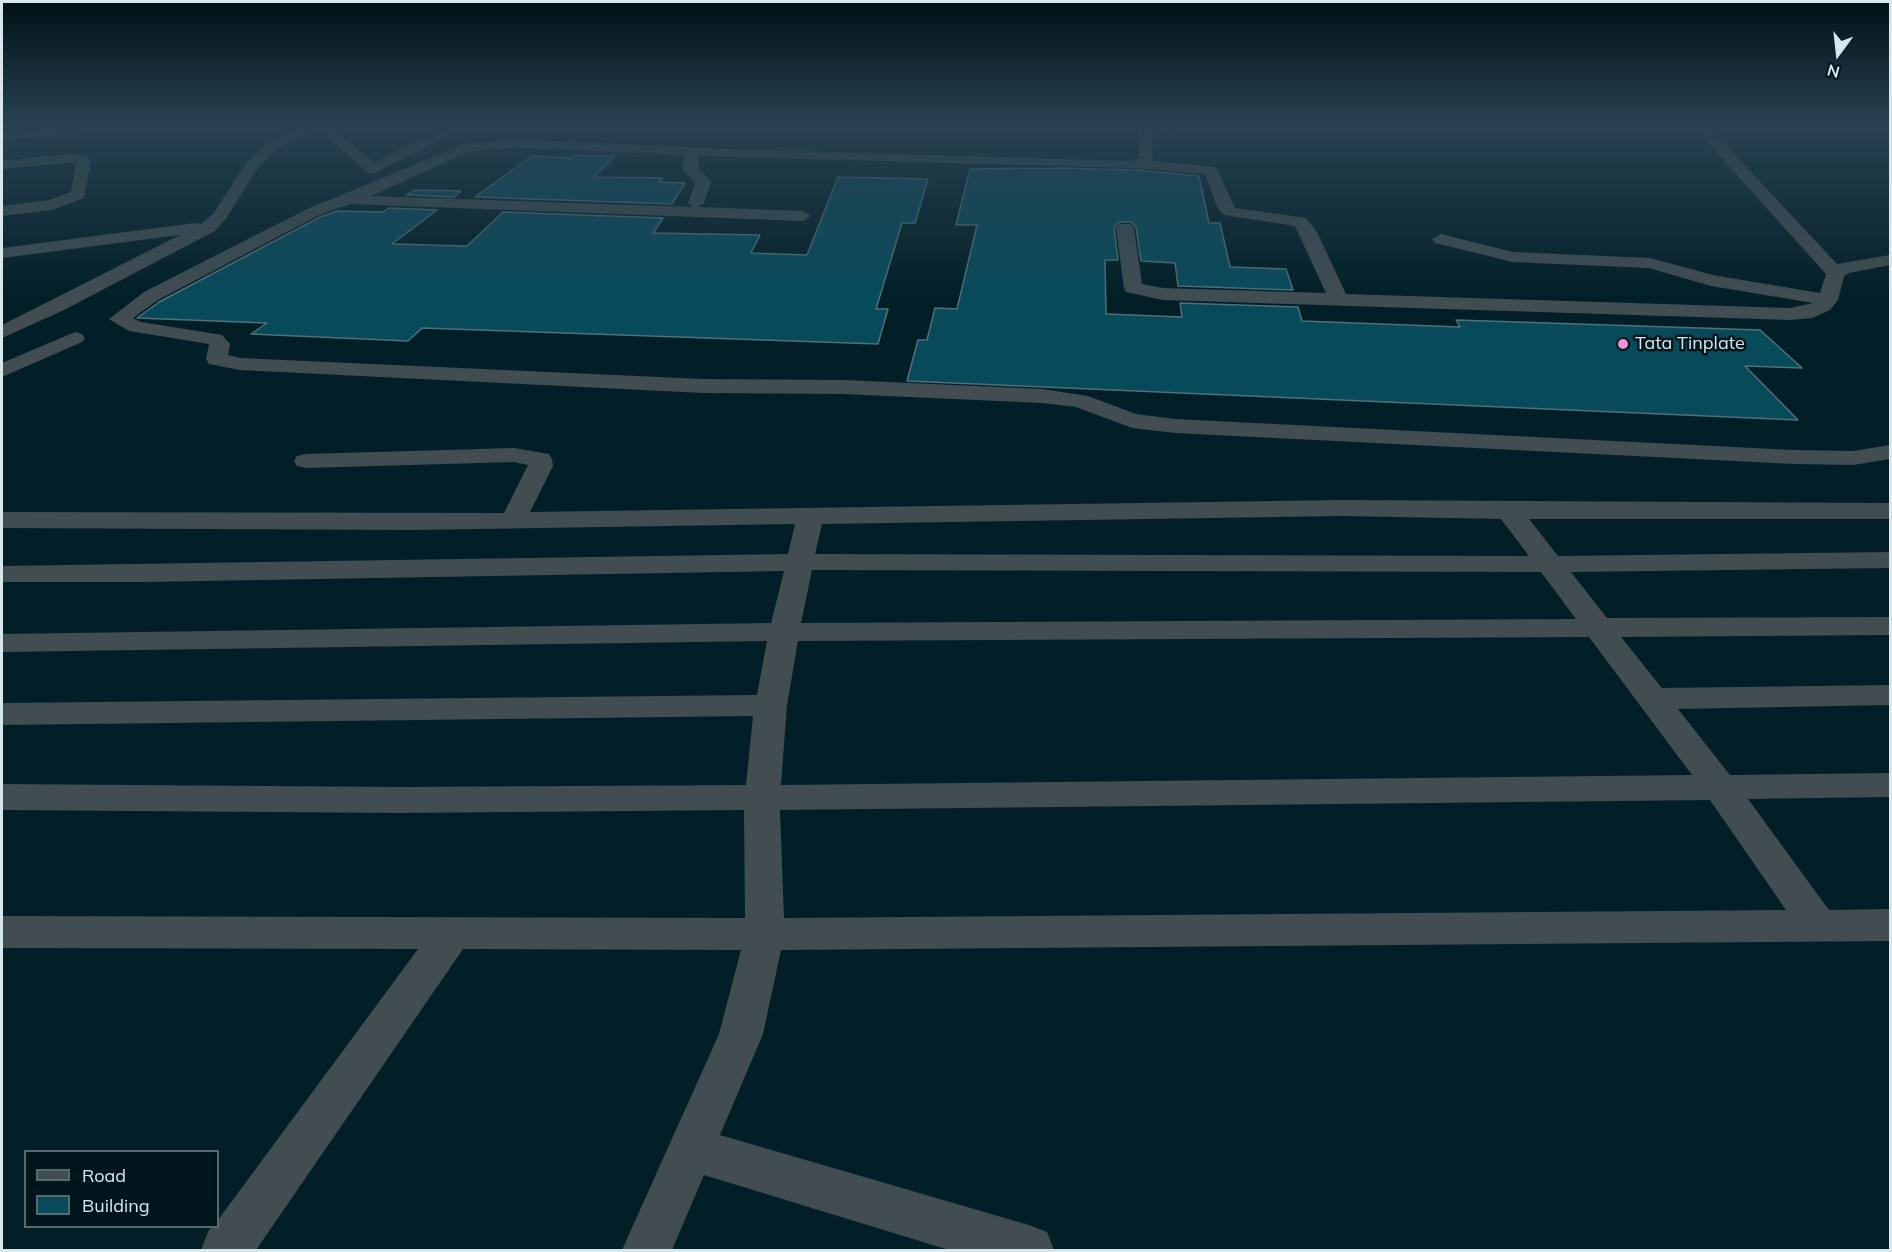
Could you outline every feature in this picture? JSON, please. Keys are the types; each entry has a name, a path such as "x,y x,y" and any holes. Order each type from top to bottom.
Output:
{"street":[{"path":"2,211 52,205 78,195 80,183"},
{"path":"2,332 55,308 209,226 219,217 240,183"},
{"path":"385,183 349,200 313,212 151,296 118,319 136,327 215,339 220,344 217,359 240,364 703,386 843,387 1042,396 1080,400 1132,421 1175,426 1794,457 1853,458 1890,452"},
{"path":"696,203 703,183"},
{"path":"1216,183 1230,212 1300,222 1308,232 1338,298"},
{"path":"1752,183 1835,273"},
{"path":"349,200 803,216"},
{"path":"2,254 209,226"},
{"path":"1125,228 1133,288 1138,291 1163,294 1338,298 1754,315 1812,312 1828,300 1835,273"},
{"path":"1441,239 1513,257 1650,263 1711,280 1828,300"},
{"path":"1835,273 1854,265 1890,260"},
{"path":"2,371 75,338"},
{"path":"306,461 514,455 540,459 541,466 513,520"},
{"path":"2,520 214,522 513,520 1342,508 1509,511 1890,511"},
{"path":"1509,511 1720,788 1819,926"},
{"path":"647,1251 741,1034 765,934 762,796 771,705 784,632 810,516"},
{"path":"2,574 156,574 801,562 1549,564 1890,560"},
{"path":"2,643 784,632 1890,626"},
{"path":"1653,699 1890,695"},
{"path":"2,714 771,705"},
{"path":"2,797 399,801 762,796 1130,795 1890,785"},
{"path":"2,932 765,934 1890,925"},
{"path":"226,1251 453,932"},
{"path":"692,1149 1029,1251"}],"building":[{"path":"494,183 685,183 672,204 475,197"},
{"path":"835,183 927,183 915,223 902,223 876,309 888,309 878,344 422,328 408,341 251,334 267,323 137,318 159,302 320,217 337,211 383,212 389,208 437,210 392,244 467,246 503,212 663,218 653,233 760,235 751,253 807,255"},
{"path":"966,183 1201,183 1209,223 1220,223 1230,267 1286,269 1293,290 1178,286 1175,263 1141,261 1136,227 1131,222 1119,222 1114,228 1118,260 1105,260 1106,314 1182,317 1180,303 1298,307 1302,321 1460,327 1456,320 1760,330 1802,368 1745,366 1798,420 907,381 918,340 927,340 935,308 957,309 977,225 956,225"},
{"path":"415,190 461,191 454,197 407,195"}],"place":[{"name":"Tata Tinplate","path":"1623,344"}]}
